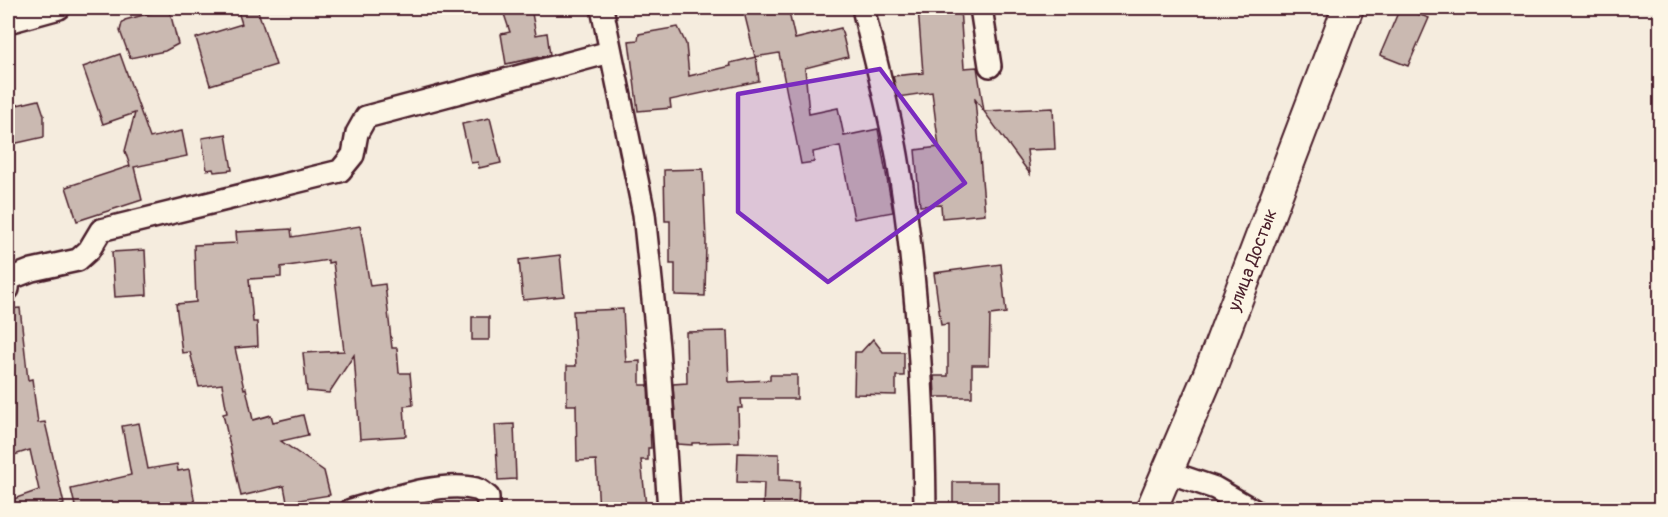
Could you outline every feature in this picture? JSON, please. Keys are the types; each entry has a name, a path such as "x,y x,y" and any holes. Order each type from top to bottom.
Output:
{"main road":[{"name":"улица Достык","path":"1151,510 1208,376 1348,8"}],"street":[{"path":"8,22 59,8"},
{"path":"602,8 644,214 658,347 669,510"},
{"path":"863,8 897,153 914,278 924,443 925,510"},
{"path":"981,8 990,66"},
{"path":"8,289 9,279 32,270 78,260 88,250 101,230 340,171 353,155 357,133 366,117 610,52"},
{"path":"1168,472 1215,488 1253,510"},
{"path":"351,510 415,492 460,487 479,489 488,497 488,510"}],"highlighted area":[{"path":"880,69 965,183 828,282 738,212 738,94"}],"building":[{"path":"169,8 178,44 165,51 130,58 120,31 122,23 125,20"},
{"path":"237,8 257,8 276,65 210,85 196,38 242,24"},
{"path":"502,8 531,8 536,35 547,33 550,55 506,64 501,34 510,32"},
{"path":"743,8 788,8 795,39 841,28 848,57 805,68 809,114 838,108 844,136 878,129 893,212 854,219 840,146 813,152 814,162 801,164 779,53 755,57"},
{"path":"918,8 960,8 964,68 977,67 984,111 1053,108 1055,149 1027,150 1030,174 975,99 985,214 942,218 941,205 920,206 915,150 939,147 932,92 898,97 893,76 923,73"},
{"path":"1400,8 1429,18 1408,66 1380,55"},
{"path":"678,27 686,44 689,76 731,66 730,63 756,57 759,81 670,100 671,108 638,111 629,41 638,40 639,34"},
{"path":"120,54 150,138 182,131 187,156 134,167 142,200 77,221 66,187 130,166 125,151 135,113 103,124 83,67"},
{"path":"39,100 44,115 44,137 8,145 8,107"},
{"path":"490,118 501,163 479,168 478,162 471,163 462,124"},
{"path":"226,134 232,170 214,172 213,169 207,170 202,138"},
{"path":"703,169 706,241 705,296 675,295 675,264 670,264 670,221 665,221 664,170"},
{"path":"360,226 370,286 385,284 392,348 397,348 399,373 410,373 413,405 404,406 406,436 360,439 354,355 329,393 307,391 303,353 344,351 333,262 328,263 328,260 281,267 281,277 249,279 253,322 257,322 258,346 235,348 253,420 271,415 273,422 303,415 308,435 281,441 324,471 330,495 287,502 284,486 241,496 223,414 227,413 222,384 199,387 190,352 182,353 176,304 196,302 194,245 237,243 236,232 291,229 292,237"},
{"path":"145,250 147,295 115,297 112,252"},
{"path":"560,255 564,296 523,300 519,260"},
{"path":"1001,264 1006,313 990,315 989,365 972,365 972,397 935,397 934,376 948,376 948,324 941,325 934,273"},
{"path":"20,308 28,380 32,379 38,423 45,422 64,504 48,510 8,510 8,501 39,490 30,450 8,457 8,309"},
{"path":"623,309 626,362 640,361 640,385 648,385 651,448 648,448 648,460 641,460 646,506 644,510 599,510 596,460 577,461 576,405 567,405 567,366 576,366 573,311"},
{"path":"472,317 489,317 489,340 472,340"},
{"path":"727,331 729,382 770,380 770,375 797,375 797,399 741,399 742,408 738,408 739,442 677,444 673,384 687,383 686,332"},
{"path":"873,339 883,352 904,352 904,376 896,376 896,395 854,394 855,352 861,352"},
{"path":"139,423 148,469 177,464 178,471 189,469 196,510 76,510 71,489 131,475 122,426"},
{"path":"514,424 516,479 498,480 495,425"},
{"path":"738,453 779,454 779,480 799,481 798,510 763,510 764,483 737,482"},
{"path":"953,482 998,482 998,510 953,510"}]}
